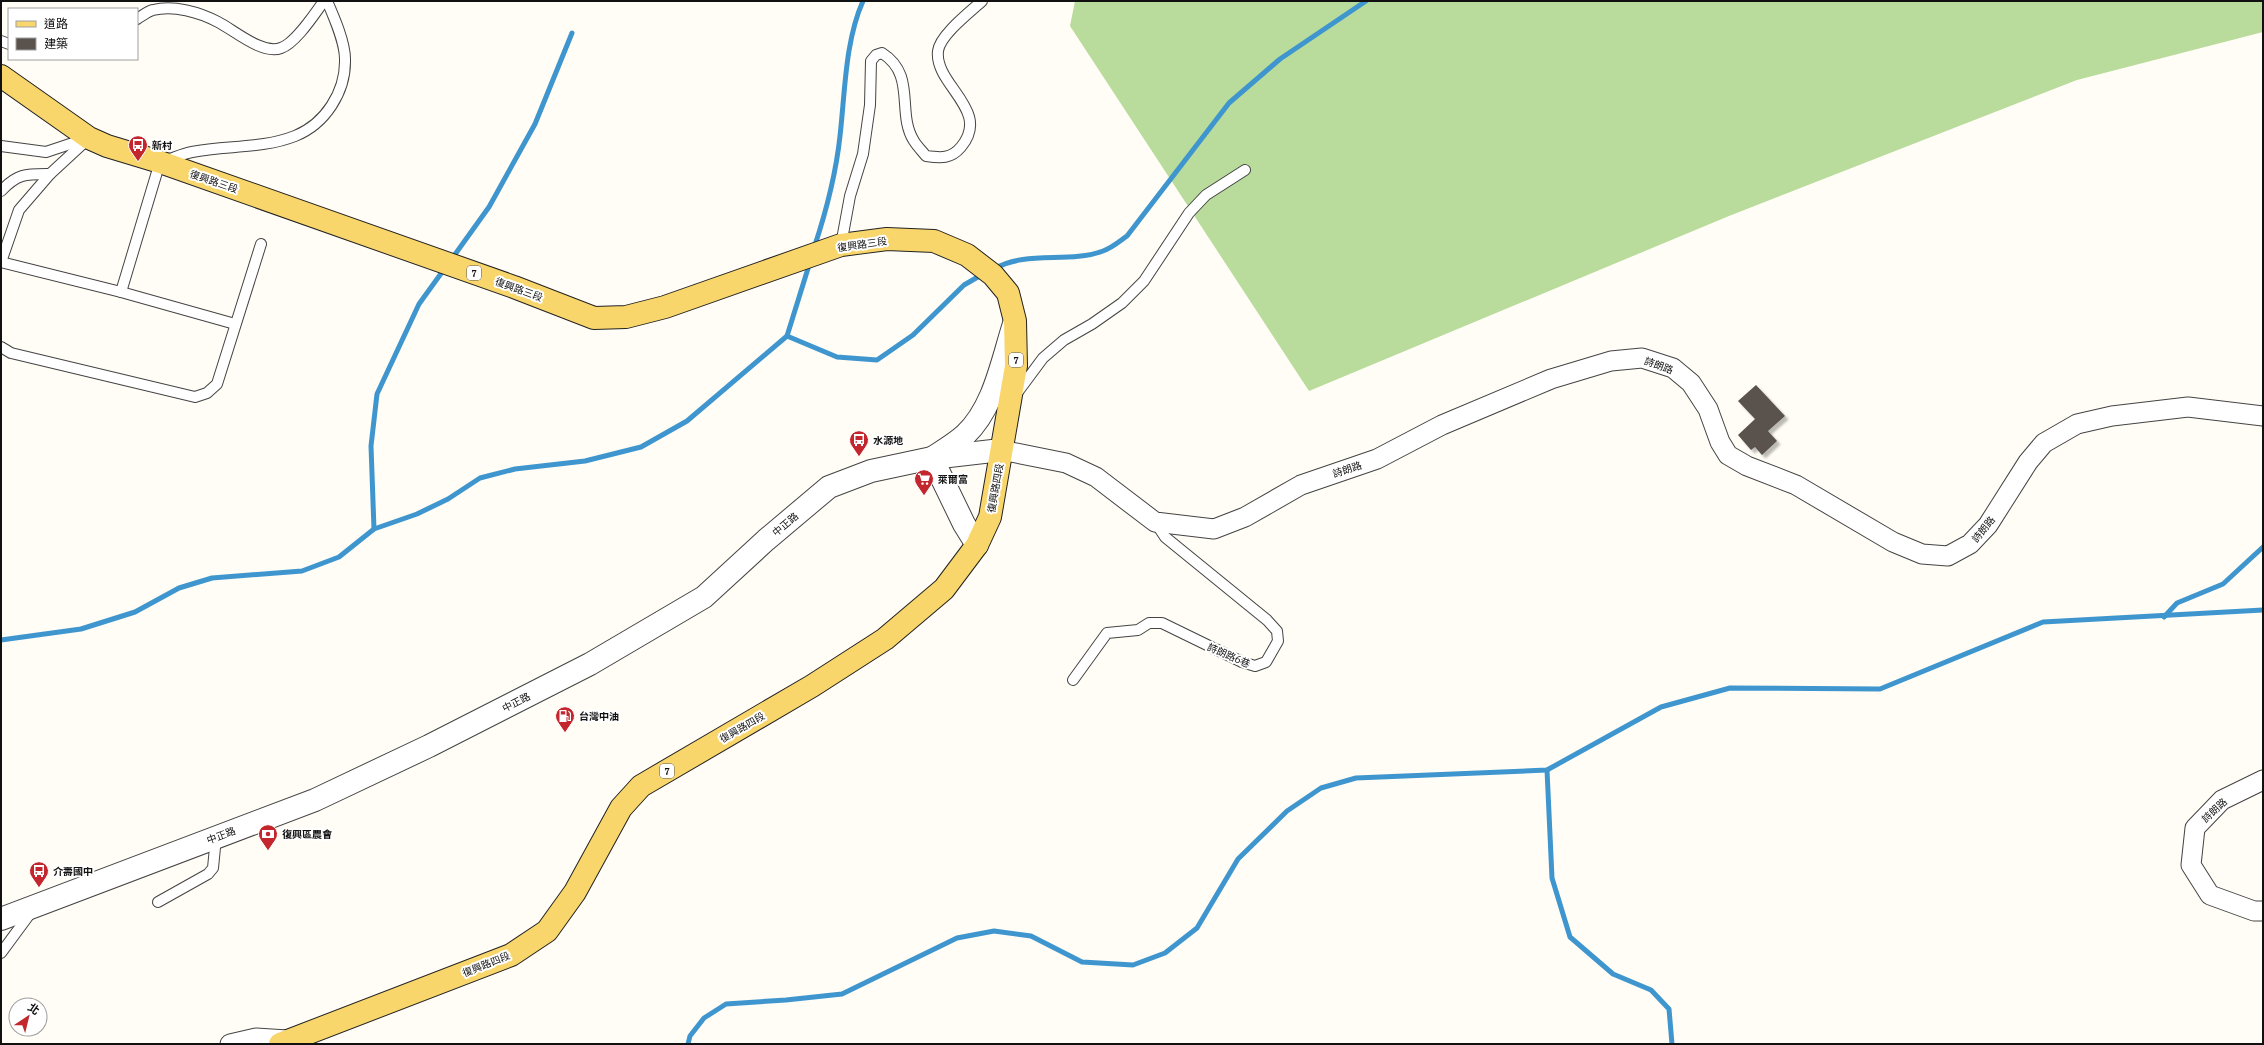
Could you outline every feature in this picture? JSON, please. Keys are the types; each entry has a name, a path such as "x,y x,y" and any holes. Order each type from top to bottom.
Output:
{"main road":[{"name":"復興路三段","path":"1,76 63,122 89,138 107,146 160,162 514,287 594,318 626,317 665,306 841,245 887,239 934,242 967,255 993,276"},
{"name":"復興路四段","path":"284,1042 511,955 547,931 575,892 621,808 641,786 805,690 885,639 944,589 977,546 990,517 1016,366 1015,322 1008,293 993,276"}],"street":[{"path":"977,546 964,524 932,458 965,435 982,414 991,394 1015,322"},
{"name":"詩朗路","path":"1156,522 1214,529 1246,518 1301,485 1377,459 1442,425 1551,379 1611,361 1642,358 1672,368 1691,383 1708,409 1720,442 1728,455 1747,466 1796,485 1893,542 1922,554 1948,556 1970,544 1988,525 2028,462 2044,444 2077,424 2112,416 2188,407 2263,416"},
{"path":"1001,450 1066,463 1096,476 1156,522"},
{"name":"中正路","path":"1,919 316,800 429,746 590,664 704,597 829,487 871,471 932,458 1001,450"},
{"name":"詩朗路","path":"2263,780 2222,800 2195,828 2191,865 2210,895 2254,911 2263,911"},
{"path":"230,1044 256,1038 284,1042"}],"lane":[{"path":"121,292 160,162 192,152 262,144 295,136 321,120 337,98 344,80 345,58 335,19 326,1 292,40 281,48 268,48 255,44 218,22 197,13 175,9 153,10 138,18"},
{"path":"841,245 850,196 863,154 870,105 871,61 876,55 882,53 892,59 900,70 908,122 913,140 926,156 942,158 955,155 965,143 970,128 968,112 939,67 938,50 943,39 982,1"},
{"path":"1,146 46,152 89,138"},
{"path":"89,138 50,174 18,210 1,262 121,292 235,324"},
{"path":"1010,402 1043,358 1064,340 1092,324 1122,303 1144,281 1189,213 1206,195 1245,170"},
{"path":"1,190 12,179 25,174 50,174"},
{"path":"1,347 11,353 196,397 207,393 217,384 261,244"},
{"name":"詩朗路6巷","path":"1073,680 1107,633 1138,630 1149,623 1162,623 1242,662 1255,666 1266,662 1278,641 1277,631 1267,620 1165,537 1156,522"},
{"path":"158,902 208,874 214,868 216,837"},
{"path":"1,953 4,952 36,905"}],"green space":[{"path":"1075,1 2263,1 2263,32 2077,80 1729,216 1309,391 1070,26"}],"building":[{"path":"1756,385 1785,416 1768,431 1777,441 1762,455 1755,447 1751,450 1738,435 1755,419 1738,401"}],"waterway":[{"path":"814,248 823,221 833,178 840,136 849,50 857,17 863,1"},
{"path":"994,269 1007,263 1020,260 1090,255 1106,250 1119,242 1127,236 1229,103 1280,59 1366,1"},
{"path":"451,260 489,207 535,124 572,33"},
{"path":"787,336 810,262"},
{"path":"374,529 371,446 377,394 419,304 445,268"},
{"path":"1,640 81,629 135,612 179,588 212,578 302,571 339,557 374,529 417,514 448,499 480,478 515,469 585,461 641,447 687,421 787,336 837,357 877,360 913,335 964,285 983,274"},
{"path":"2164,617 2177,603 2223,584 2263,547"},
{"path":"688,1044 690,1036 704,1018 726,1004 842,994 957,938 994,931 1031,936 1082,962 1133,965 1165,953 1197,928 1238,859 1287,811 1321,788 1356,778 1547,770 1661,707 1730,688 1880,689 2043,622 2263,610"},
{"path":"1547,770 1552,878 1570,937 1613,974 1651,990 1669,1009 1672,1044"}],"place":[{"name":"新村","path":"138,162"},
{"name":"水源地","path":"859,457"},
{"name":"萊爾富","path":"924,496"},
{"name":"台灣中油","path":"565,733"},
{"name":"復興區農會","path":"268,851"},
{"name":"介壽國中","path":"39,888"}]}
